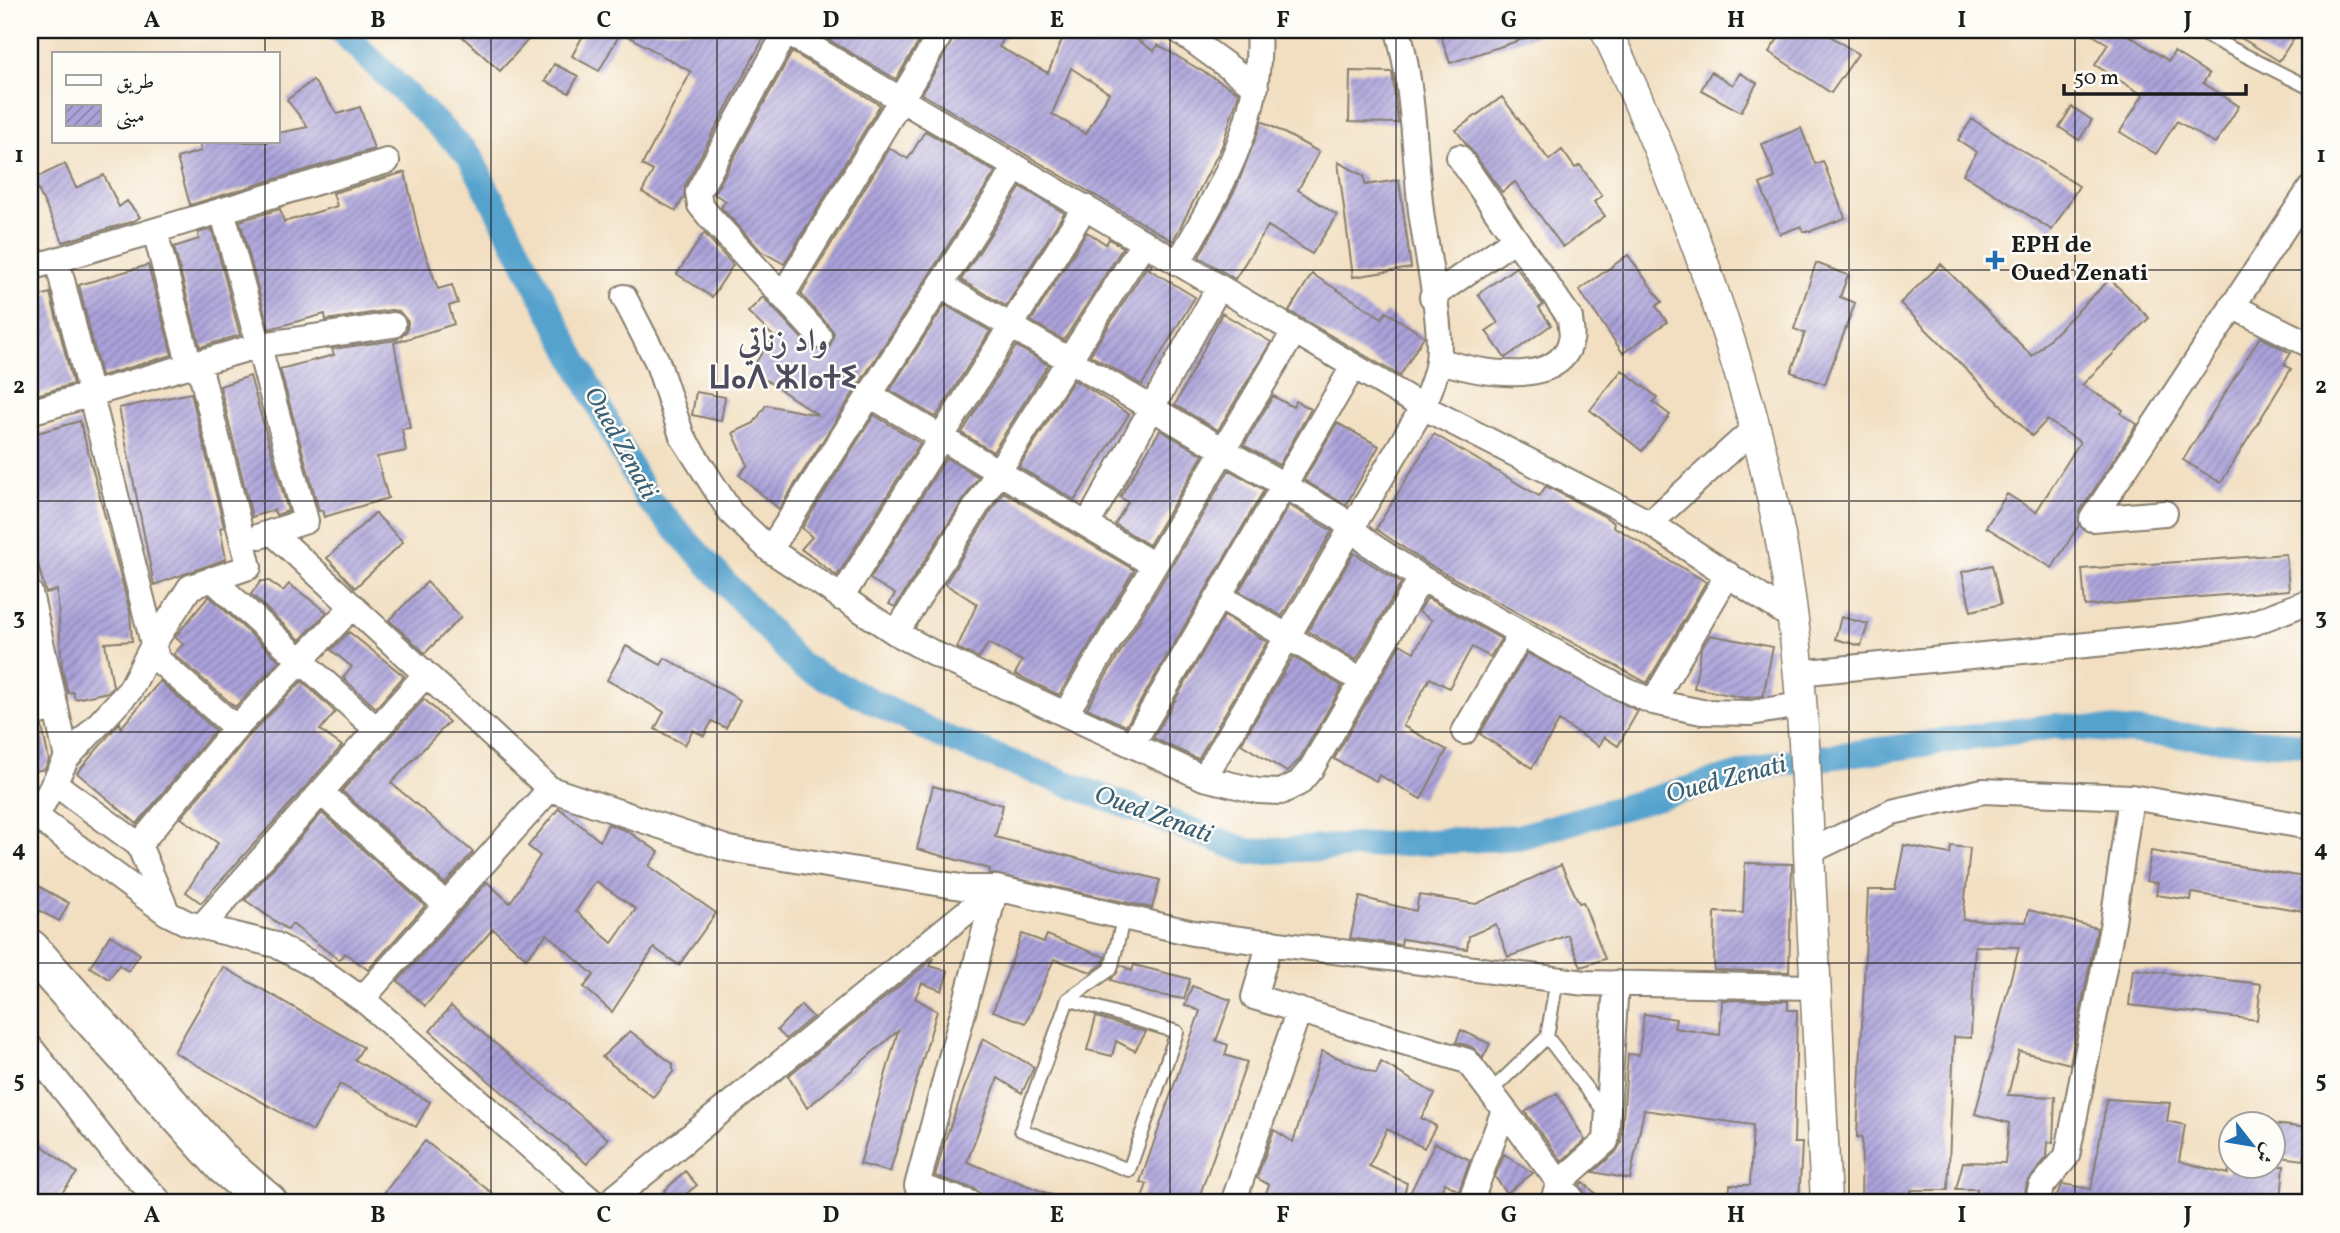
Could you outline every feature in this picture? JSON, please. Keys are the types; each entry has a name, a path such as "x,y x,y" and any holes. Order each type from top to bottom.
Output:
{"main road":[{"path":"30,949 223,1165 268,1203"}],"street":[{"path":"819,336 709,216 700,205 698,192 785,30 1423,407 1650,523 1791,617"},
{"path":"782,296 943,30"},
{"path":"1178,30 1256,87"},
{"path":"1178,262 1220,191 1243,138 1256,87 1258,30"},
{"path":"1204,778 1423,407 1438,360 1407,64 1398,30"},
{"path":"1606,30 1657,139 1712,286 1755,428 1773,499 1791,617 1809,816 1826,1203"},
{"path":"1438,360 1465,369 1523,373 1544,370 1562,359 1572,339 1570,318 1459,157"},
{"path":"30,268 387,161"},
{"path":"770,550 1016,167"},
{"path":"2165,513 2092,519 2310,190"},
{"path":"841,598 1085,207"},
{"path":"222,210 306,521 243,541"},
{"path":"155,231 195,366 249,567 190,587 154,643 130,690 67,758 32,817 167,913 202,926 276,945 315,966 362,999 594,1203"},
{"path":"1432,297 1515,239"},
{"path":"896,633 1144,242"},
{"path":"57,260 93,393 158,659 236,728"},
{"path":"942,285 1352,528 1382,553 1421,578 1521,634 1654,702 1702,712 1801,713"},
{"path":"1087,524 1219,287"},
{"path":"624,297 657,361 682,436 731,513 770,550 896,633 939,656 1133,743 1204,778 1258,792 1281,792 1299,783 1311,769 1421,578"},
{"path":"2232,306 2310,345"},
{"path":"30,412 260,345 393,325"},
{"path":"1066,713 1294,332"},
{"path":"1133,743 1353,367"},
{"path":"870,395 1154,565"},
{"path":"1650,523 1755,428"},
{"path":"272,532 550,789 729,849 967,888 996,888 1124,920 1193,933 1557,979 1616,983 1817,987"},
{"path":"1654,702 1728,574"},
{"path":"212,579 376,729"},
{"path":"30,593 67,758"},
{"path":"1219,596 1362,681"},
{"path":"1797,673 2179,636 2250,624 2310,601"},
{"path":"139,845 236,728 353,606"},
{"path":"1464,732 1521,634"},
{"path":"202,926 426,674"},
{"path":"30,714 56,708"},
{"path":"54,783 139,845 167,913"},
{"path":"362,999 550,789"},
{"path":"1809,852 1892,812 1983,791 2131,797 2310,827"},
{"path":"321,792 446,905"},
{"path":"2037,1203 2041,1188 2067,1156 2113,922 2131,797"},
{"path":"608,1203 996,888"},
{"path":"970,1203 917,1186 996,888"},
{"path":"1270,942 1254,996 1467,1061 1497,1101 1556,1193 1575,1203"},
{"path":"1556,1193 1606,1141 1616,983"},
{"path":"1233,1203 1299,1010"},
{"path":"30,1047 115,1154 161,1203"},
{"path":"1470,1203 1497,1101"}],"lane":[{"path":"2195,30 2310,88"},
{"path":"1068,999 1177,1032 1129,1170 1021,1130 1068,999 1111,969 1124,920"},
{"path":"1497,1101 1548,1037 1557,979"},
{"path":"1548,1037 1608,1117"}],"building":[{"path":"455,30 537,30 500,71"},
{"path":"586,30 768,30 685,185 684,197 676,211 642,192 653,171 642,165 691,72 621,32 599,71 572,56"},
{"path":"812,30 926,30 896,79"},
{"path":"958,30 1009,30 999,47 1048,73 1066,30 1122,30 1154,51 1158,45 1239,93 1222,146 1173,241 922,94","holes":["1071,68 1109,93 1086,134 1052,114"]},
{"path":"1439,30 1538,30 1539,34 1450,63"},
{"path":"1784,30 1821,30 1858,54 1831,93 1769,52"},
{"path":"2084,30 2120,30 2169,61 2174,52 2209,74 2203,83 2239,106 2215,144 2177,121 2156,154 2120,132 2143,95 2095,65 2108,44"},
{"path":"2228,30 2299,30 2279,61"},
{"path":"792,52 880,105 784,264 761,251 721,207 726,201 714,194"},
{"path":"554,64 578,76 569,93 545,81"},
{"path":"1350,71 1392,72 1398,123 1349,122"},
{"path":"1711,72 1733,85 1740,73 1757,83 1741,112 1701,90"},
{"path":"313,80 338,114 360,107 374,149 190,205 177,158 201,151 199,144 280,144 280,133 308,127 287,100"},
{"path":"1502,97 1549,160 1562,150 1575,168 1580,165 1602,196 1594,202 1605,216 1563,247 1515,182 1502,192 1456,130"},
{"path":"2072,107 2092,120 2079,140 2059,127"},
{"path":"1972,119 2079,186 2052,230 1963,174 1977,152 1958,140"},
{"path":"1262,121 1319,152 1298,190 1337,215 1312,254 1268,226 1235,279 1199,257 1237,186"},
{"path":"1801,128 1815,164 1823,161 1845,218 1811,231 1803,231 1801,226 1780,234 1760,184 1775,178 1762,144"},
{"path":"925,131 995,172 779,509 739,475 748,465 733,433 754,423 766,405 818,415 751,370 773,336 748,312 763,297 809,346 822,351 830,346 834,333 801,294 889,148 908,159"},
{"path":"1338,162 1364,176 1365,185 1399,180 1411,268 1353,277"},
{"path":"65,164 76,188 104,175 119,207 127,201 140,217 63,242 33,179"},
{"path":"405,172 420,239 438,289 452,285 458,303 449,306 454,324 394,343 410,428 402,429 406,451 377,457 388,498 324,517 322,510 319,511 280,369 334,355 332,349 396,340 407,331 408,322 399,311 391,310 326,320 325,314 269,329 240,221 280,209 284,222 337,206 333,193"},
{"path":"1021,187 1064,213 1006,306 961,280"},
{"path":"212,229 240,335 200,347 174,247 199,239 198,233"},
{"path":"1087,232 1106,244 1109,239 1123,247 1064,340 1031,321"},
{"path":"704,233 733,265 712,297 677,274"},
{"path":"1628,255 1662,302 1656,306 1667,322 1623,353 1579,290"},
{"path":"1149,263 1152,265 1149,269 1195,297 1142,385 1090,355"},
{"path":"1816,263 1848,275 1840,297 1855,303 1825,384 1791,372 1805,333 1794,329"},
{"path":"1941,264 2032,356 2110,279 2149,318 2082,385 2123,410 2121,414 2137,424 2080,511 2079,525 2052,568 1986,527 2007,494 2036,512 2080,442 2047,420 2032,436 1900,303"},
{"path":"148,265 172,355 101,376 79,285"},
{"path":"1516,267 1543,305 1539,308 1551,325 1505,358 1486,331 1498,323 1478,294"},
{"path":"1312,274 1382,318 1386,312 1424,336 1400,376 1289,311"},
{"path":"50,293 73,384 30,397 30,299"},
{"path":"945,305 990,331 936,417 890,390"},
{"path":"1222,313 1271,342 1218,430 1175,405"},
{"path":"2260,337 2291,353 2284,364 2291,369 2221,483 2183,460"},
{"path":"1016,346 1048,365 993,452 962,433"},
{"path":"1622,370 1657,397 1653,402 1670,415 1642,451 1590,410"},
{"path":"250,376 288,511 276,515 274,510 252,517 220,386"},
{"path":"1074,380 1129,414 1075,500 1019,467"},
{"path":"696,392 725,397 721,421 692,415"},
{"path":"191,393 224,527 220,528 226,559 154,585 119,408"},
{"path":"1273,396 1293,407 1296,401 1311,409 1279,465 1244,445"},
{"path":"874,415 920,443 837,576 801,549 812,537 802,528"},
{"path":"80,421 130,612 132,641 105,643 113,686 108,692 75,699 73,692 68,693 62,668 57,590 46,593 30,537 35,535 30,518 30,435"},
{"path":"1337,423 1379,446 1346,505 1304,480"},
{"path":"1160,430 1203,455 1149,545 1115,524 1128,502 1120,497"},
{"path":"1434,434 1539,496 1546,486 1602,515 1614,523 1613,526 1706,582 1647,683 1429,565 1376,529"},
{"path":"946,458 978,477 895,607 889,604 895,594 870,579"},
{"path":"1229,470 1264,490 1126,726 1087,708"},
{"path":"1003,492 1134,570 1059,695 1015,674 1022,661 988,643 979,658 957,648 977,604 945,584"},
{"path":"1289,505 1332,531 1282,616 1239,591"},
{"path":"375,513 403,542 355,588 327,558"},
{"path":"1354,553 1401,583 1356,660 1308,631"},
{"path":"2286,554 2289,590 2085,606 2082,569"},
{"path":"1992,565 2001,604 1971,611 1962,572"},
{"path":"261,581 269,581 283,591 289,584 327,612 300,640 251,594"},
{"path":"427,582 461,617 425,653 389,620"},
{"path":"209,596 280,661 235,707 174,654 183,644 175,637"},
{"path":"1427,598 1501,639 1490,657 1472,647 1449,688 1430,678 1403,726 1447,750 1421,799 1379,775 1376,781 1334,759 1400,644 1414,652 1432,620 1419,612"},
{"path":"1224,616 1267,642 1198,759 1153,738"},
{"path":"1841,617 1868,624 1861,646 1835,639"},
{"path":"349,632 404,676 376,708 343,678 352,667 331,650"},
{"path":"1710,635 1773,647 1763,696 1745,698 1694,688 1701,649"},
{"path":"626,646 661,665 665,658 740,700 726,728 712,721 704,736 693,730 685,745 655,729 664,712 607,680"},
{"path":"1527,653 1638,711 1618,746 1604,737 1599,746 1559,721 1532,768 1480,734"},
{"path":"1293,657 1342,686 1299,760 1287,772 1241,744"},
{"path":"160,681 215,730 137,824 77,773 120,722 121,728"},
{"path":"302,681 335,712 320,730 342,746 201,903 186,892 218,843 181,818 247,738"},
{"path":"424,699 449,722 391,783 473,852 445,884 342,791"},
{"path":"42,727 49,760 45,769 30,772 30,728"},
{"path":"933,786 1003,805 995,837 1160,880 1152,908 989,873 990,869 917,849"},
{"path":"559,808 600,841 608,824 627,831 659,852 649,866 716,913 679,965 654,948 612,1012 584,987 594,975 547,934 526,958 493,929 425,1006 398,981 487,882 510,903 540,856 528,846","holes":["596,881 636,909 612,943 576,911"]},
{"path":"322,813 425,906 368,970 345,953 339,960 292,924 288,930 245,900"},
{"path":"1904,845 1950,854 1951,846 1970,848 1963,920 2026,922 2029,910 2097,928 2070,1064 2019,1051 2008,1095 2055,1097 2053,1143 2048,1142 2047,1157 2027,1183 2023,1203 1976,1203 1977,1189 1956,1189 1963,1162 2005,1163 2009,1123 1975,1114 2019,947 1975,946 1971,1038 1954,1037 1948,1190 1911,1190 1911,1203 1861,1203 1862,1137 1857,1137 1868,890 1895,890"},
{"path":"2151,851 2310,878 2310,912 2192,893 2191,900 2156,895 2158,883 2146,881"},
{"path":"1745,863 1792,864 1789,972 1714,970 1715,912 1743,913"},
{"path":"1561,865 1579,903 1583,902 1605,959 1581,967 1568,935 1508,957 1496,924 1469,936 1467,949 1402,939 1401,945 1350,938 1360,897 1416,911 1419,895 1476,904"},
{"path":"36,885 69,903 59,921 30,906 30,897"},
{"path":"1022,934 1044,942 1047,935 1105,957 1103,964 1091,972 1054,959 1026,1023 993,1011"},
{"path":"110,935 140,954 128,971 119,965 109,979 90,967"},
{"path":"934,958 930,966 948,971 942,991 922,983 915,998 937,1011 890,1172 860,1164 898,1031 807,1108 788,1076"},
{"path":"1121,965 1132,971 1134,965 1190,979 1184,999 1149,993 1111,980"},
{"path":"223,967 363,1047 355,1060 430,1102 416,1127 340,1084 313,1131 174,1052"},
{"path":"2133,969 2261,984 2257,1020 2129,1005"},
{"path":"1192,986 1231,1000 1216,1041 1228,1045 1225,1055 1247,1062 1197,1203 1140,1203 1147,1184 1140,1182 1200,1011 1185,1005"},
{"path":"1722,1000 1788,1001 1788,1010 1797,1010 1794,1143 1802,1143 1799,1203 1729,1203 1730,1185 1750,1185 1753,1125 1644,1110 1630,1179 1593,1172 1616,1152 1621,1143 1628,1054 1639,1055 1644,1014 1676,1019 1674,1028 1720,1035"},
{"path":"801,1005 813,1017 786,1039 777,1030"},
{"path":"451,1006 608,1139 587,1164 430,1031"},
{"path":"1096,1017 1146,1032 1135,1051 1116,1041 1112,1056 1087,1050"},
{"path":"1461,1030 1490,1044 1483,1058 1472,1047 1456,1042"},
{"path":"630,1031 673,1064 673,1072 653,1097 602,1057"},
{"path":"983,1038 1034,1067 1022,1093 998,1078 967,1162 1072,1203 999,1203 983,1197 975,1189 935,1176 945,1140"},
{"path":"1322,1051 1376,1074 1381,1062 1435,1094 1421,1118 1436,1126 1424,1148 1387,1129 1369,1166 1407,1183 1402,1203 1262,1203 1269,1185 1257,1178 1274,1130 1293,1142"},
{"path":"1557,1093 1585,1140 1562,1161 1525,1112"},
{"path":"2107,1099 2170,1103 2167,1121 2185,1125 2179,1161 2218,1171 2218,1180 2283,1180 2281,1200 2244,1197 2242,1203 2052,1203 2063,1184 2091,1189"},
{"path":"2288,1126 2308,1128 2304,1160 2288,1158"},
{"path":"30,1136 77,1173 54,1203 30,1203"},
{"path":"425,1141 505,1203 397,1203 384,1193"},
{"path":"1435,1143 1470,1160 1459,1191 1445,1183 1435,1203 1422,1203 1408,1197"},
{"path":"1504,1154 1533,1173 1507,1193 1495,1177"},
{"path":"685,1171 697,1185 675,1203 664,1191"},
{"path":"1583,1182 1606,1203 1590,1203 1580,1185"}],"waterway":[{"name":"Oued Zenati","path":"340,30 469,155 646,497 802,666 941,736 1250,852 1518,837 1776,764 2055,726 2310,745"}],"place":[{"name":"EPH de Oued Zenati","path":"1995,260"}],"district":[{"name":"واد زناتي ⵡⴰⴷ ⵣⵏⴰⵜⵉ","path":"783,362"}]}
